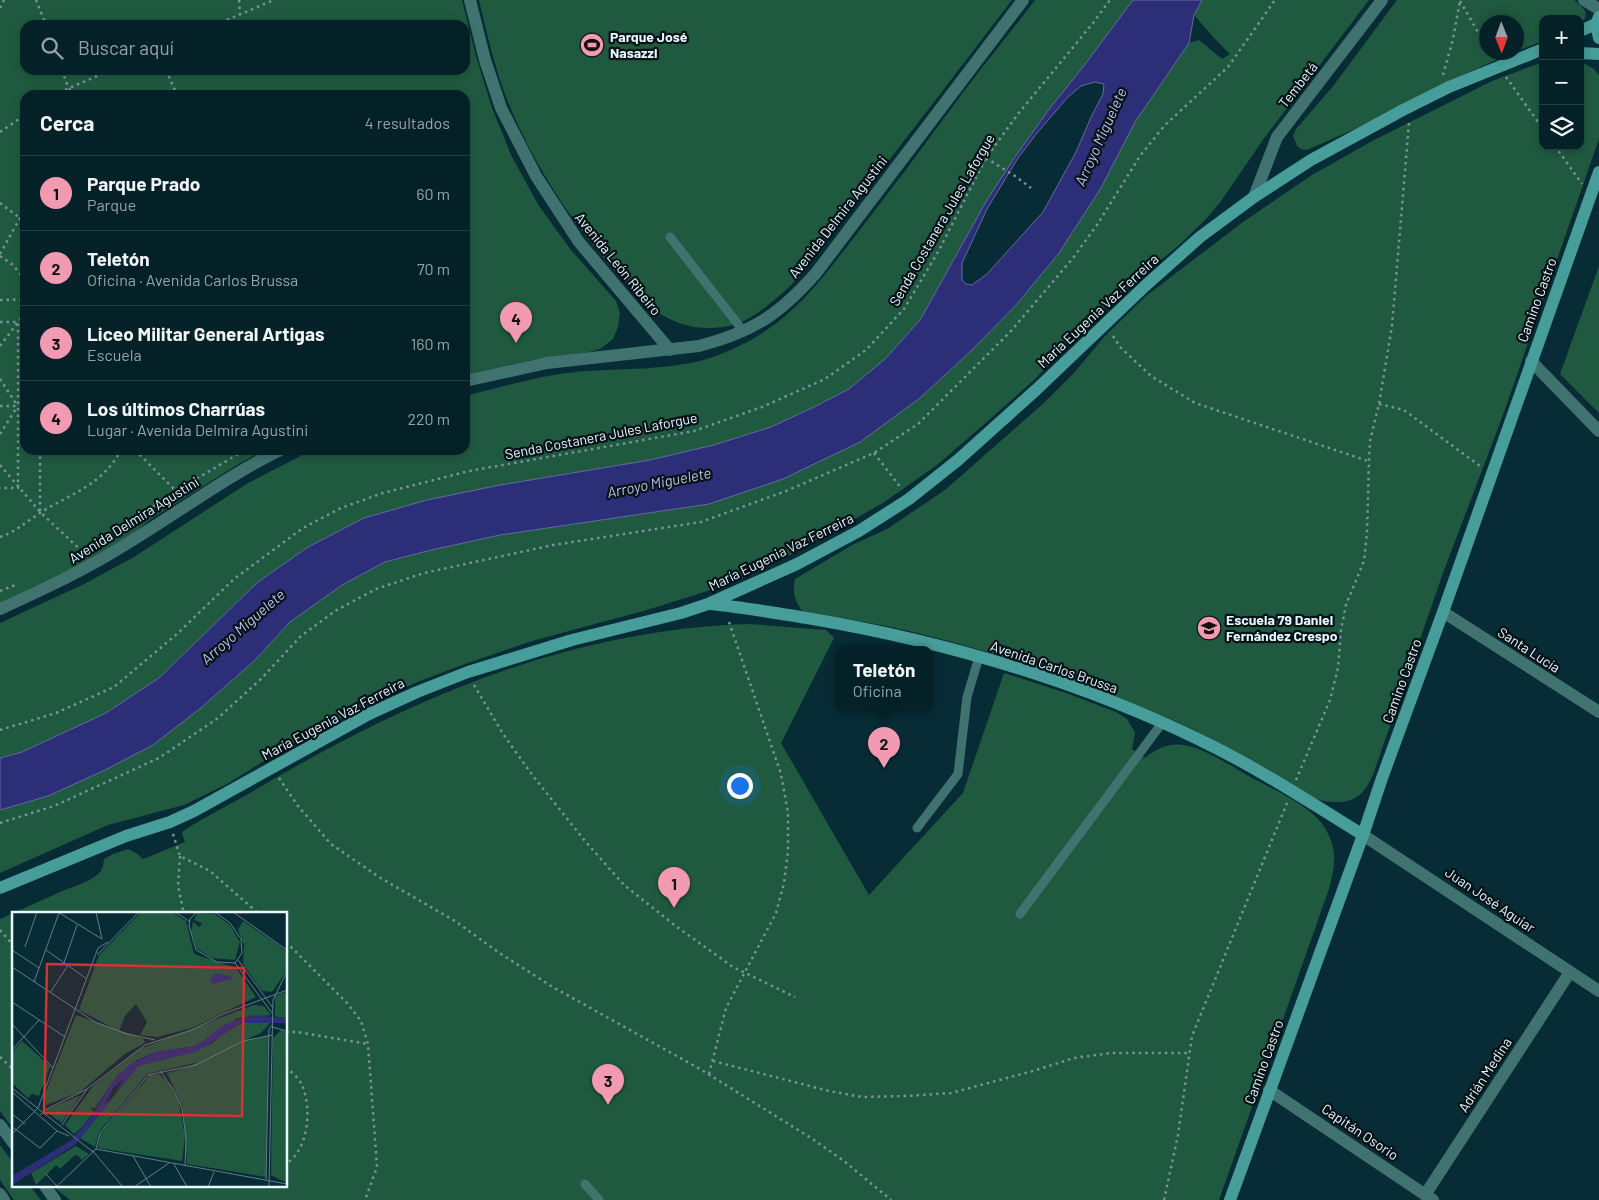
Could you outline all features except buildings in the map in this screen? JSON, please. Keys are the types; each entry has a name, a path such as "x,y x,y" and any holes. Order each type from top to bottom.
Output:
{"street":[{"name":"Avenida León Ribeiro","path":"470,0 485,60 500,108 536,176 579,242 670,350"},
{"name":"Avenida Delmira Agustini","path":"470,380 547,363 699,346 744,332 763,322 799,292 816,273 1023,0"},
{"name":"Tembetá","path":"1254,197 1277,137 1382,0"},
{"path":"1584,0 1599,9"},
{"path":"1584,30 1598,21 1599,38"},
{"name":"María Eugenia Vaz Ferreira","path":"0,888 126,836 170,822 194,811 369,714 417,692 468,672 572,640 681,613 708,604 797,564 859,530 909,499 958,460 1200,237 1254,197 1311,160 1410,106 1499,66 1539,51"},
{"path":"1584,53 1599,54"},
{"name":"Camino Castro","path":"1230,1200 1443,612 1599,172"},
{"path":"1531,361 1599,432"},
{"name":"Avenida Delmira Agustini","path":"0,609 41,591 93,564 231,477 271,455"},
{"name":"Avenida Carlos Brussa","path":"708,604 854,626 979,657 1077,688 1162,722 1239,761 1363,834"},
{"name":"Santa Lucía","path":"1443,612 1599,712"},
{"name":"Juan José Aguiar","path":"1363,834 1599,991"},
{"name":"Adrián Medina","path":"1429,1197 1570,972"},
{"name":"Capitán Osorio","path":"1269,1090 1429,1197"},
{"path":"0,1125 12,1141"},
{"path":"46,1188 55,1200"},
{"path":"0,1194 4,1200"}],"lane":[{"path":"670,237 744,332"},
{"path":"917,828 958,774 967,696 979,657"},
{"path":"1020,914 1162,722"},
{"path":"585,1184 599,1200"}],"path":[{"path":"0,8 4,0"},
{"path":"36,0 44,20"},
{"path":"239,0 240,14"},
{"path":"226,20 274,0"},
{"name":"Senda Costanera Jules Laforgue","path":"0,730 56,713 114,686 177,634 234,579 303,528 341,508 383,493 469,471 694,431 762,407 825,379 866,350 904,309 938,252 986,158 1018,114 1110,0"},
{"path":"0,823 54,806 158,758 218,718 261,679 301,636 335,610 376,589 424,573 553,545 701,522 786,491 874,453 918,424 1011,331 1073,258 1097,225 1140,156 1166,126 1228,67 1275,0"},
{"path":"1460,0 1479,34"},
{"path":"1438,93 1460,0"},
{"path":"1499,66 1539,123"},
{"path":"64,75 70,90"},
{"path":"62,90 98,75"},
{"path":"168,75 175,90"},
{"path":"1164,1200 1178,1135 1192,1036 1330,700 1338,668 1341,630 1346,604 1364,561 1367,533 1368,461 1392,326 1410,106"},
{"path":"0,132 20,118"},
{"path":"1558,150 1590,196"},
{"path":"986,158 1031,188"},
{"path":"0,204 20,218 0,255 13,265 20,274"},
{"path":"0,300 20,299"},
{"path":"0,346 20,319"},
{"path":"0,322 18,322"},
{"path":"18,322 18,488"},
{"path":"1104,325 1120,347 1151,376 1195,403 1368,461"},
{"path":"0,379 18,406"},
{"path":"1379,404 1404,410 1492,474"},
{"path":"0,406 18,406"},
{"path":"0,434 18,406"},
{"path":"874,453 909,499"},
{"path":"40,455 40,513"},
{"path":"0,537 11,533 40,513 96,481 118,455"},
{"path":"140,455 188,505"},
{"path":"92,548 176,491 237,455"},
{"path":"0,465 40,513 84,553 93,564"},
{"path":"0,488 18,488"},
{"path":"76,557 84,553"},
{"path":"0,591 22,582"},
{"path":"709,1074 726,1008 776,914 784,883 788,851 788,813 780,774 724,606"},
{"path":"468,672 503,734 533,776 585,841 624,885 677,927 733,966 795,997"},
{"path":"272,767 298,806 331,844 379,877 455,921 498,952 551,986 709,1074 811,1138 844,1161 891,1200"},
{"path":"170,822 180,856 178,886 184,912"},
{"path":"180,856 210,872 257,912"},
{"path":"0,930 12,944"},
{"path":"288,944 347,1003 361,1021 368,1044 377,1167 365,1200"},
{"path":"288,1032 368,1044"},
{"path":"712,1062 829,1091 862,1097 880,1097 950,1093 1074,1058 1111,1053 1189,1053"},
{"path":"0,1057 12,1068"},
{"path":"288,1069 301,1083 307,1100 308,1118 306,1135 299,1149 288,1163"}],"green space":[{"path":"0,0 462,0 467,20 20,20 20,75 470,75 470,32 492,108 512,157 539,206 571,250 616,301 620,313 618,327 613,339 600,349 532,360 470,374 470,90 20,90 20,455 255,455 151,519 126,540 87,562 0,603"},
{"path":"479,0 1012,0 795,281 767,306 752,316 736,324 708,328 690,326 674,321 659,313 645,302 607,262 564,206 539,166 517,124 495,64"},
{"path":"1035,0 1133,0 1015,157 987,200 920,320 885,359 849,389 771,427 714,445 650,460 580,472 364,518 308,547 258,582 159,678 106,713 22,752 0,758 0,623 84,584 134,557 248,483 302,455 470,455 470,395 547,376 575,372 661,367 694,362 736,348 758,336 778,322 812,290 894,186"},
{"path":"1202,0 1369,0 1265,137 1221,201 1206,219 1179,245 1101,310 1035,379 937,465 883,503 754,573 714,589 647,610 532,641 420,681 362,707 280,751 227,784 184,805 108,825 0,873 0,810 48,796 202,707 256,659 290,622 342,585 385,562 500,535 709,504 920,398 972,350 1017,304 1059,253 1101,188 1135,122 1189,43 1199,40 1222,59 1230,54 1194,15"},
{"path":"1397,0 1574,0 1584,9 1586,14 1584,19 1584,15 1539,15 1539,43 1524,48 1524,15 1479,15 1479,60 1496,60 1366,124 1307,150 1301,149 1297,146 1293,136 1296,129 1334,85"},
{"path":"1539,63 1539,150 1584,150 1584,63 1594,69 1599,75 1599,139 1503,415 1443,573 1373,775 1358,796 1341,802 1319,800 1300,791 1223,745 1180,723 1014,660 906,630 802,611 795,596 795,579 854,544 887,529 945,490 1045,402 1073,374 1104,337 1146,296 1243,222 1312,175 1372,141 1492,81"},
{"path":"1599,266 1599,413 1560,374"},
{"path":"750,624 826,630 834,638 781,743 869,895 963,793 1004,673 1066,693 1116,712 1127,719 1135,733 1132,749 1145,758 1158,749 1172,745 1183,745 1200,750 1219,758 1292,800 1320,821 1331,841 1334,855 1334,868 1329,889 1219,1200 70,1200 57,1190 56,1188 288,1188 288,912 16,912 90,879 101,871 104,859 113,854 128,849 143,859 185,842 182,834 183,831 201,820 313,757 372,726 431,699 492,675 555,655 618,639 683,629"},
{"path":"12,914 12,1127 0,1111 0,919"},
{"path":"0,1145 12,1161 12,1188 32,1188 41,1200 14,1200 0,1180"}],"water":[{"name":"Arroyo Miguelete","path":"1133,0 1202,0 1194,15 1189,43 1135,122 1101,188 1059,253 1017,304 972,350 920,398 860,442 783,479 709,504 500,535 385,562 342,585 290,622 256,659 202,707 153,745 103,771 48,796 0,810 0,758 22,752 106,713 159,678 258,582 308,547 364,518 427,500 500,485 650,460 714,445 771,427 849,389 885,359 920,320 987,200 1050,108","holes":["1095,82 1104,84 1103,94 1076,152 1043,212 987,274 972,285 966,284 962,280 962,263 987,209 1018,158 1068,97 1081,86"]}],"place":[{"name":"Parque José Nasazzi","path":"592,45"},
{"name":"Los últimos Charrúas","path":"516,343"},
{"name":"Escuela 79 Daniel Fernández Crespo","path":"1209,628"},
{"name":"Teletón","path":"884,768"},
{"name":"Parque Prado","path":"674,908"},
{"name":"Liceo Militar General Artigas","path":"608,1105"}]}
